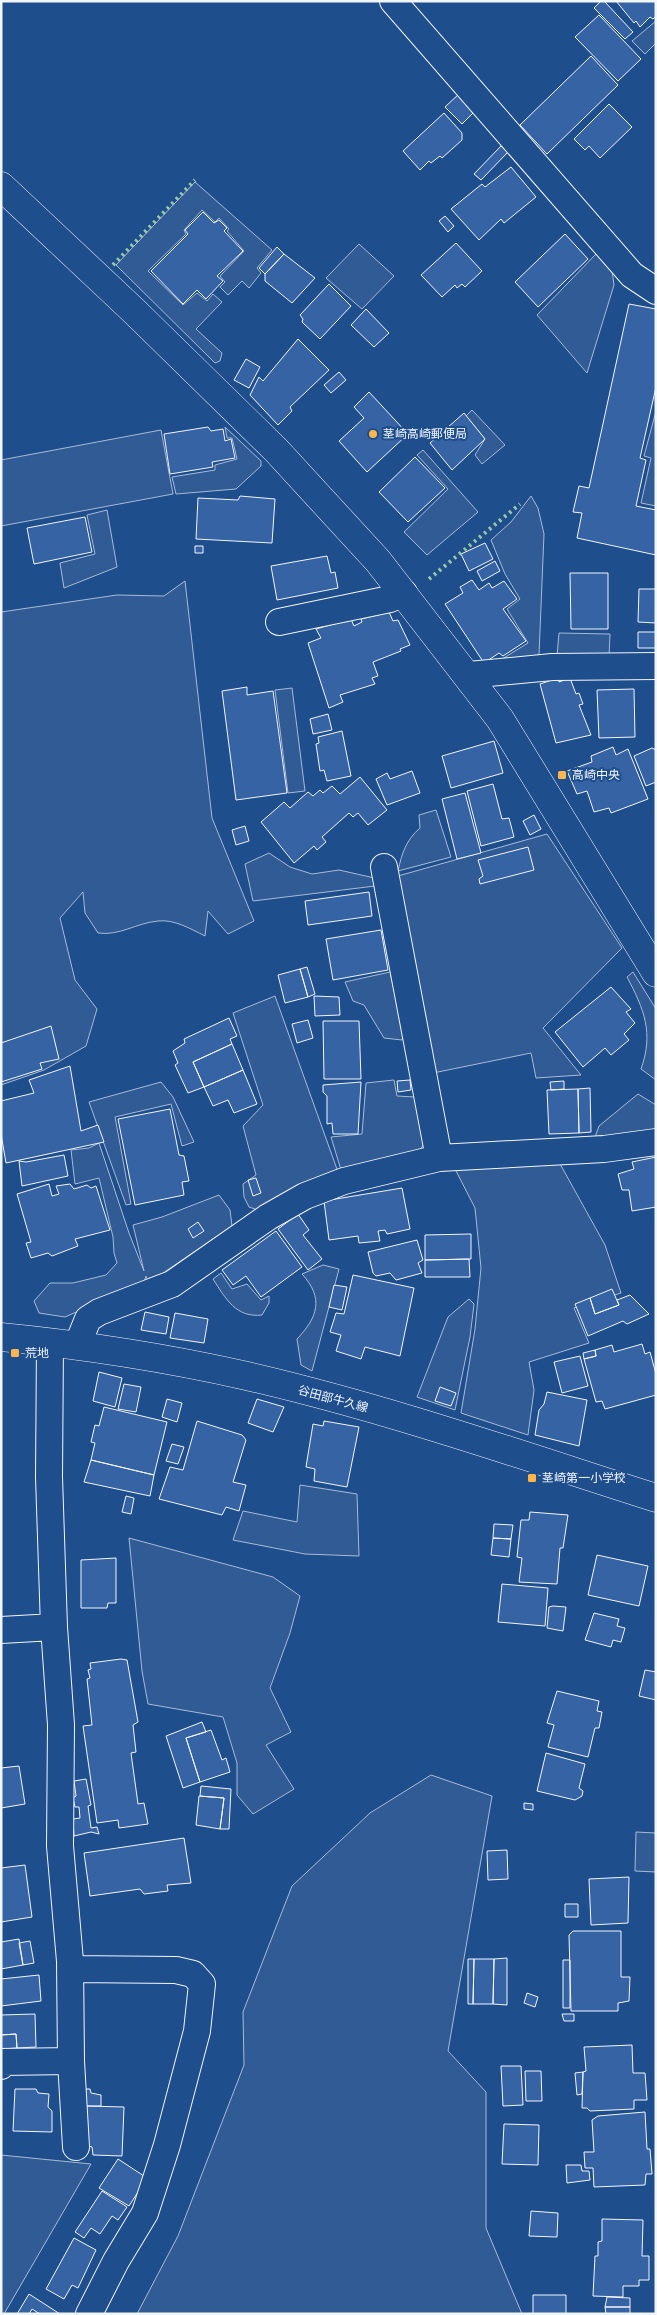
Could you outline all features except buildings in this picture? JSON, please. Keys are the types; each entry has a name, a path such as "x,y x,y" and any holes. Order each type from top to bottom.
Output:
{"street":[{"path":"392,1 632,276 656,291"},
{"path":"1,186 134,311 276,450 342,520 404,593 469,676 528,761 656,973"},
{"path":"279,622 390,599 404,593"},
{"path":"469,676 552,667 656,666"},
{"path":"384,867 439,1158"},
{"path":"77,1346 88,1319 99,1312 172,1284 233,1240 305,1196 344,1182 439,1158 604,1149 656,1142"},
{"name":"谷田部牛久線","path":"1,1337 50,1342 148,1357 269,1381 477,1441 656,1498"},
{"path":"50,1342 49,1478 54,1626 61,1725 60,1846 71,1969 71,2061 76,2147"},
{"path":"1,1630 54,1626"},
{"path":"71,1969 176,1970 193,1974 202,1984 197,2031 167,2145 144,2214 116,2261 89,2314"},
{"path":"1,2066 1,2062 71,2061"}],"shaded area":[{"path":"656,21 656,43 645,54 632,41"},
{"path":"195,182 272,250 257,268 261,273 249,288 242,281 228,295 220,287 225,282 220,276 244,251 219,218 215,222 202,210 184,230 186,234 148,271 183,305 197,293 207,301 213,294 222,302 196,329 222,353 220,361 215,363 116,265"},
{"path":"359,244 394,276 362,309 326,278"},
{"path":"597,253 612,270 614,285 587,373 537,315"},
{"path":"472,410 505,445 482,464 475,455 485,439 466,416"},
{"path":"656,411 656,506 641,503 651,458 644,456"},
{"path":"225,427 261,461 261,466 236,489 176,494 172,477 215,470 215,465 237,459 232,438 227,438"},
{"path":"161,430 173,494 1,526 1,460"},
{"path":"423,450 478,512 427,555 404,532 448,489 417,455"},
{"path":"531,496 538,508 544,534 539,655 494,664 528,643 507,609 520,599 505,574 491,540 511,522"},
{"path":"107,510 117,567 64,588 60,563 95,554 87,515"},
{"path":"185,581 212,818 254,921 228,934 208,911 205,936 182,925 164,921 150,922 114,933 98,933 85,913 83,892 60,918 75,980 97,1009 86,1046 44,1070 1,1085 1,612 117,595 164,596"},
{"path":"559,633 610,634 609,657 557,656"},
{"path":"292,688 305,791 288,793 275,690"},
{"path":"436,810 451,857 398,871 405,847 420,828 419,815"},
{"path":"547,834 622,948 543,1028 581,1075 536,1078 531,1053 433,1073 398,876"},
{"path":"269,853 290,867 312,874 339,870 379,879 375,886 253,901 245,864"},
{"path":"390,972 404,1035 402,1040 384,1038 364,1005 353,1001 345,982"},
{"path":"633,972 656,1009 656,1080 641,1069 647,1044 647,1033 642,1011 627,977"},
{"path":"275,996 338,1172 258,1210 249,1207 244,1197 243,1184 256,1175 243,1126 263,1105 233,1013"},
{"path":"394,1080 397,1096 415,1097 424,1144 420,1150 341,1170 331,1137 362,1134 366,1083"},
{"path":"161,1082 173,1097 194,1142 182,1146 171,1104 115,1117 131,1204 126,1205 89,1102"},
{"path":"638,1094 656,1105 656,1131 595,1137 599,1126"},
{"path":"99,1143 129,1233 144,1271 133,1225 162,1217 219,1195 230,1210 232,1226 163,1273 147,1279 146,1276 144,1282 65,1317 39,1313 34,1301 50,1283 73,1283 106,1275 117,1263 99,1178 75,1184 71,1150 89,1148"},
{"path":"559,1162 605,1245 621,1293 574,1308 589,1343 529,1362 534,1390 528,1435 461,1413 475,1329 481,1268 475,1208 454,1167"},
{"path":"323,1265 339,1269 312,1371 301,1365 297,1339 310,1323 316,1307 313,1291 302,1274"},
{"path":"221,1273 232,1289 247,1284 261,1300 269,1296 269,1303 262,1315 253,1315 238,1310 227,1300 213,1279"},
{"path":"469,1299 474,1304 470,1337 455,1410 417,1397 448,1317"},
{"path":"300,1485 357,1494 359,1556 305,1554 233,1540 243,1511 297,1522"},
{"path":"129,1538 273,1577 300,1596 290,1633 270,1688 291,1732 266,1745 294,1789 253,1814 237,1795 237,1763 223,1717 148,1704 142,1671"},
{"path":"431,1775 492,1796 448,2051 486,2092 486,2228 522,2314 137,2314 178,2236 244,2065 243,2012 292,1886 370,1813"},
{"path":"636,1832 656,1833 656,1872 635,1871"},
{"path":"1,2155 91,2164 4,2314 1,2314"}],"hedge":[{"path":"113,265 195,180"},
{"path":"429,579 520,504"}],"place":[{"name":"茎崎高崎郵便局","path":"373,434"},
{"name":"高崎中央","path":"562,775"},
{"name":"荒地","path":"15,1353"},
{"name":"茎崎第一小学校","path":"532,1478"}]}
